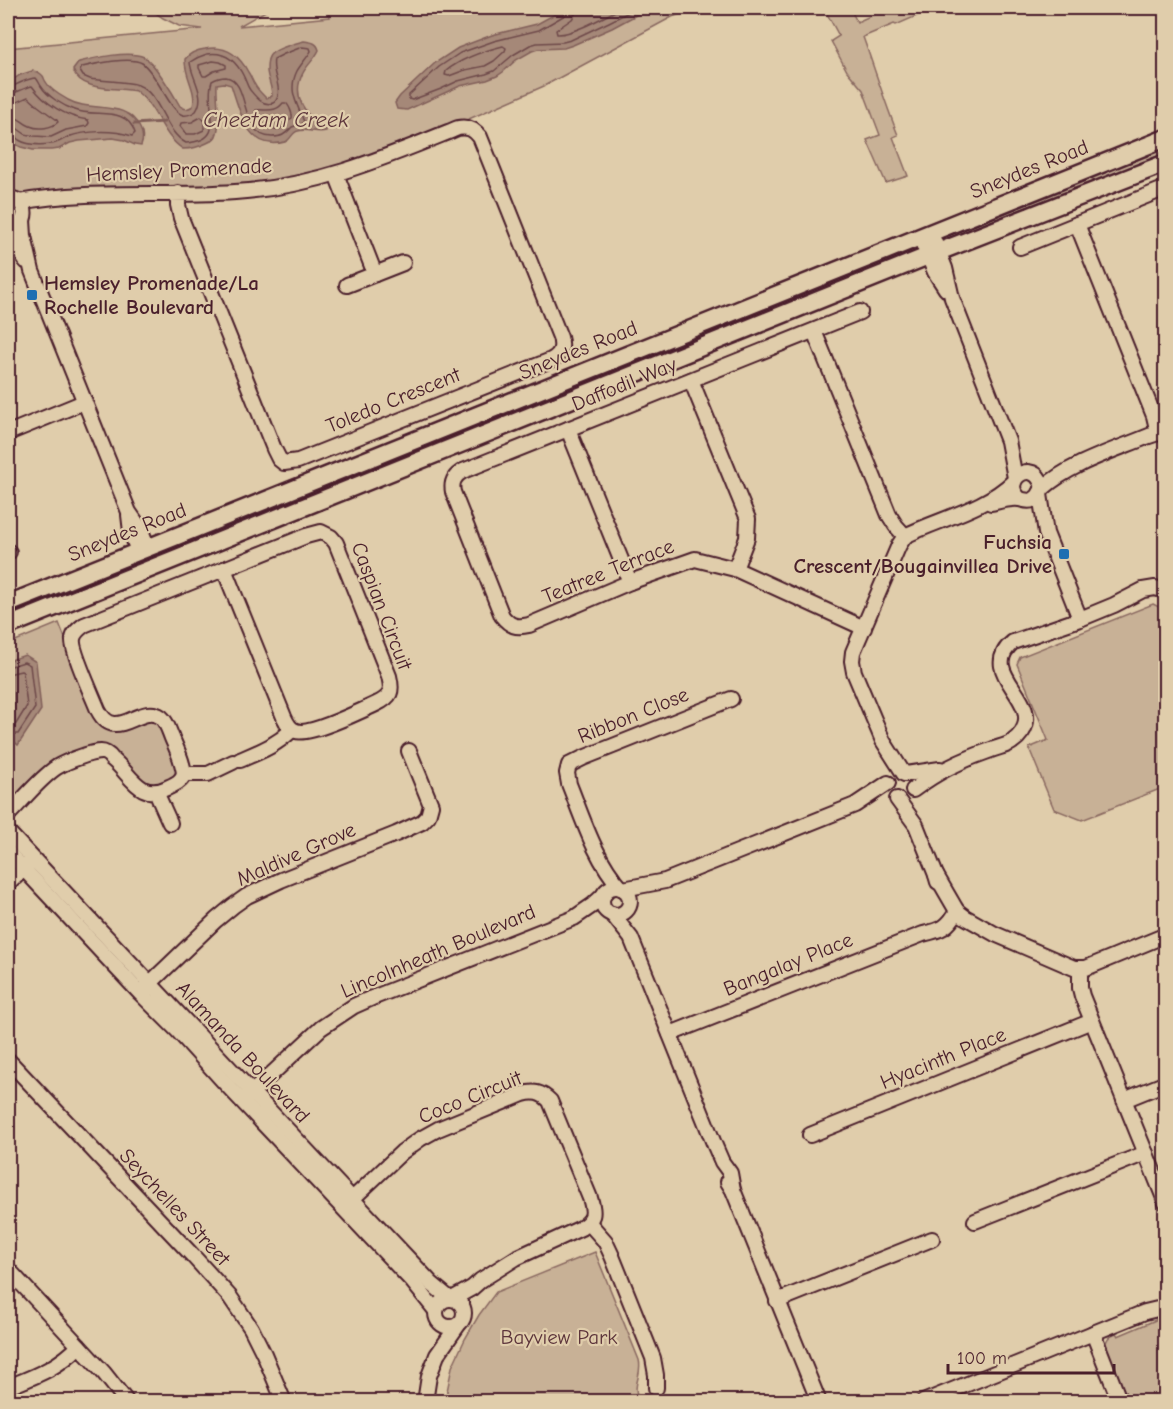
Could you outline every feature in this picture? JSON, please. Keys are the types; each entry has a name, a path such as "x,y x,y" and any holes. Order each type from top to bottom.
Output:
{"main road":[{"name":"Sneydes Road","path":"8,604 1166,138"},
{"name":"Sneydes Road","path":"8,626 933,254 1166,163"},
{"path":"143,550 151,569"}],"street":[{"name":"Hemsley Promenade","path":"13,198 235,192 263,189 336,174 372,163 458,128 472,129"},
{"name":"Toledo Crescent","path":"178,194 181,218 274,449 281,461 292,463 551,360 562,349 560,337 480,137 472,129"},
{"path":"336,174 375,274"},
{"path":"1020,247 1166,188"},
{"path":"13,198 23,206 24,236 32,271 129,512 131,532 143,550"},
{"name":"Hemsley Promenade","path":"8,229 17,227 23,218 57,198"},
{"path":"916,825 913,781 905,774 883,741 854,672 852,661 899,545 905,536 917,530 980,505 1005,490 1023,473 1078,465 1162,434 1077,224"},
{"path":"8,234 32,271"},
{"path":"926,235 933,254 945,268 952,298 1008,441 1015,480 1014,491 1016,496 1030,509 1046,533 1080,620"},
{"path":"347,285 403,263"},
{"name":"Daffodil Way","path":"453,481 462,471 860,312"},
{"path":"814,331 889,515 905,536"},
{"path":"691,380 748,519 747,538 735,569"},
{"path":"8,433 84,402"},
{"path":"568,429 630,582"},
{"path":"1008,441 1023,464 1041,481 1046,533"},
{"path":"980,505 1006,500 1033,500 1050,482 1078,465"},
{"name":"Teatree Terrace","path":"453,481 453,492 502,616 507,623 519,627 529,625 630,582 695,559 735,569 864,628"},
{"name":"Caspian Circuit","path":"225,569 321,532 331,537 336,543 389,676 390,694 386,699 365,709 310,731 292,730"},
{"path":"8,815 51,772 92,753 105,753 140,787 151,793 177,783 184,774 182,761 168,727 161,717 154,714 146,715 116,724 103,719 74,648 73,636 84,625 225,569 284,717 292,730 269,748 208,774 184,774"},
{"path":"611,913 621,913 628,905 665,881 855,805 906,798 946,768 1012,742 1022,732 1027,720 1024,708 1002,668 1001,659 1005,649 1014,642 1080,620 1143,590 1155,588 1166,591"},
{"name":"Ribbon Close","path":"622,889 609,874 596,851 569,784 567,773 570,765 731,699"},
{"path":"883,741 890,793 916,825 953,916 1080,969 1166,936"},
{"name":"Maldive Grove","path":"145,988 216,920 247,896 422,822 428,816 431,805 410,751"},
{"path":"855,805 895,775 946,768"},
{"path":"156,792 170,823"},
{"name":"Alamanda Boulevard","path":"8,832 29,864 348,1204 412,1281 436,1315"},
{"name":"Ribbon Close","path":"596,851 604,894"},
{"name":"Alamanda Boulevard","path":"8,852 29,864"},
{"path":"8,884 29,864"},
{"path":"665,881 622,889 611,888 604,894 602,904 631,938 715,1146 730,1173 733,1190 817,1400"},
{"path":"622,889 628,896 631,938"},
{"name":"Lincolnheath Boulevard","path":"248,1097 321,1028 354,1006 573,918 593,905 604,894"},
{"name":"Lincolnheath Boulevard","path":"573,918 611,913"},
{"name":"Bangalay Place","path":"670,1034 923,934 953,916"},
{"path":"1080,969 1080,988 1092,1021 1166,1203"},
{"name":"Hyacinth Place","path":"810,1135 1092,1021"},
{"name":"Seychelles Street","path":"8,1060 230,1297 251,1328 284,1401"},
{"path":"1124,1100 1166,1083"},
{"name":"Coco Circuit","path":"348,1204 402,1152 420,1139 532,1092 539,1093 550,1101 593,1208 589,1223"},
{"path":"975,1221 1146,1153"},
{"name":"Alamanda Boulevard","path":"348,1204 432,1284 451,1299"},
{"path":"437,1354 436,1315 439,1304 472,1288 507,1262 589,1223 605,1241 612,1256 652,1358 656,1388"},
{"path":"777,1301 932,1239"},
{"path":"8,1269 114,1383 127,1401"},
{"path":"425,1401 429,1376 437,1354 464,1318 464,1309 472,1288"},
{"path":"451,1299 460,1303 464,1309"},
{"path":"923,1401 1145,1312 1166,1300"},
{"path":"1145,1312 1166,1307"},
{"path":"436,1315 446,1327 458,1325"},
{"path":"1093,1333 1120,1401"},
{"path":"8,1387 55,1366 79,1346"}],"green space":[{"path":"149,8 271,8 239,26 330,17 326,8 697,8 672,17 544,86 367,160 277,183 28,197 15,194 8,185 8,48 202,29 179,26"},
{"path":"824,8 850,8 857,22 888,8 926,8 928,11 863,37 898,135 893,137 908,176 886,183 867,140 880,135 863,90 847,71 831,41 839,36"},
{"path":"1165,144 1165,154 959,237 955,229"},
{"path":"756,315 757,319 294,505 290,497 729,322"},
{"path":"119,566 122,574 8,620 8,610"},
{"path":"1153,604 1159,607 1165,623 1165,787 1082,820 1054,809 1029,748 1048,740 1017,664 1020,657"},
{"path":"59,623 99,724 107,729 115,730 146,721 162,726 178,771 173,779 147,787 101,747 8,806 8,644"},
{"name":"Bayview Park","path":"595,1252 639,1360 636,1391 640,1401 445,1401 452,1367 465,1339 496,1292"},
{"path":"1165,1316 1165,1401 1126,1401 1105,1348 1107,1341 1116,1333 1118,1336"}],"water":[{"path":"566,8 649,8 573,45 532,51 516,60 497,76 460,86 407,110 397,109 395,103 400,96 435,63 458,48 492,35 537,24"},
{"name":"Cheetam Creek","path":"304,41 315,44 319,50 303,73 299,97 306,112 326,127 326,131 298,131 285,142 262,141 254,135 242,117 231,85 224,83 217,84 219,123 216,136 201,146 183,149 169,136 149,104 136,91 91,85 77,77 73,70 79,62 102,57 130,54 144,57 158,72 180,106 186,109 193,106 194,100 185,65 185,59 191,53 212,48 225,50 236,56 266,98 272,96 267,71 267,62 271,54"},
{"name":"Cheetam Creek","path":"32,71 40,73 50,88 77,104 127,113 141,130 143,139 141,146 113,138 79,141 52,150 33,150 15,144 8,136 8,83"},
{"path":"25,655 36,662 41,710 18,745 8,736 8,661"}],"waterway":[{"path":"134,124 164,122"}],"place":[{"name":"Hemsley Promenade/La Rochelle Boulevard","path":"32,295"},
{"name":"Fuchsia Crescent/Bougainvillea Drive","path":"1064,554"}]}
